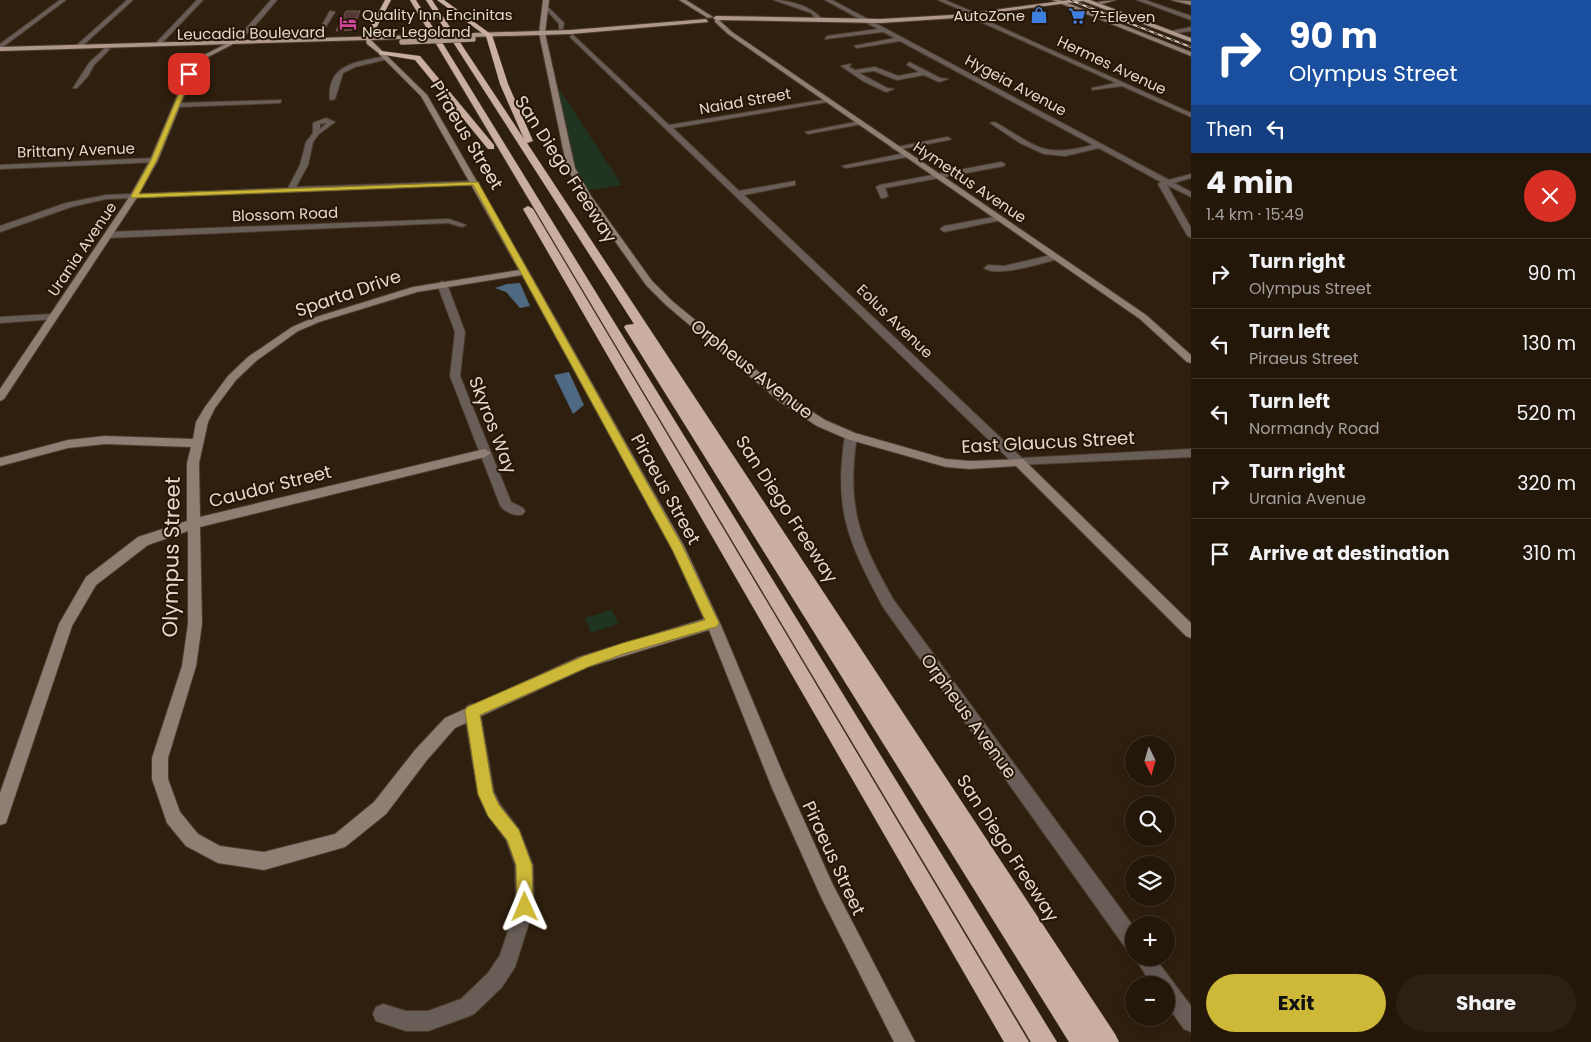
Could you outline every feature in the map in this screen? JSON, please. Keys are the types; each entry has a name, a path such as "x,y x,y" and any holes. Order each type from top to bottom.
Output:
{"highway":[{"path":"369,41 388,0"},
{"path":"404,0 452,80"},
{"path":"413,0 1045,1042"},
{"path":"422,0 459,55 537,183 1083,1042"},
{"name":"San Diego Freeway","path":"429,0 1107,1042"},
{"path":"440,0 489,37 504,84 530,143 528,152"},
{"path":"384,56 417,58 491,147"},
{"path":"464,102 1017,1042"}],"main road":[{"name":"Leucadia Boulevard","path":"0,50 107,49 542,35 711,19 866,21 944,18 1084,0"},
{"path":"1084,0 1191,40"},
{"path":"1095,0 1191,36"},
{"name":"Leucadia Boulevard","path":"542,35 572,36 631,31 651,26"},
{"name":"Leucadia Boulevard","path":"0,50 157,44 230,45 315,40 369,41"},
{"name":"Piraeus Street","path":"369,41 384,56"}],"street":[{"path":"0,50 63,0"},
{"path":"78,47 130,0"},
{"path":"157,44 200,0"},
{"path":"230,45 274,0"},
{"name":"Hymettus Avenue","path":"682,0 1143,317 1191,360"},
{"path":"777,0 813,12 819,20"},
{"name":"Hygeia Avenue","path":"828,0 1191,195"},
{"path":"1055,0 1191,54"},
{"path":"1101,2 1113,0"},
{"path":"1140,0 1191,18"},
{"path":"1163,0 1191,10"},
{"path":"1174,0 1191,3"},
{"name":"Hermes Avenue","path":"942,1 1191,115"},
{"path":"546,3 562,24 561,28"},
{"name":"Orpheus Avenue","path":"546,3 542,35 571,168 586,195 649,283 669,303 784,399 821,423 851,436 846,475 846,493 854,533 861,554 888,603 1125,931"},
{"path":"315,40 332,12"},
{"path":"1170,32 1191,29"},
{"path":"827,38 884,30"},
{"name":"Eolus Avenue","path":"572,36 1019,462 1191,632"},
{"path":"857,46 901,39"},
{"name":"Urania Avenue","path":"0,397 134,196 154,160 192,68 196,62 230,45"},
{"path":"75,87 86,76 92,64 107,49"},
{"path":"332,99 338,75 342,70 384,56"},
{"name":"Piraeus Street","path":"384,56 424,95 525,272 679,550 712,623 778,782 827,891 905,1042"},
{"path":"873,62 867,62 876,69 908,84"},
{"path":"923,62 906,62 939,80 945,80"},
{"path":"849,65 844,66 865,80 886,90 891,88"},
{"path":"854,72 876,69"},
{"path":"897,78 925,73"},
{"path":"1094,89 1124,84"},
{"name":"Naiad Street","path":"668,128 827,100"},
{"path":"177,105 279,101"},
{"path":"808,132 860,123"},
{"path":"994,123 1036,149 1046,153 1060,154 1100,146"},
{"path":"291,190 295,178 305,164 306,151 310,140 317,133"},
{"path":"896,148 947,139"},
{"path":"846,166 905,154"},
{"name":"Brittany Avenue","path":"0,167 154,160"},
{"path":"884,196 880,186 1001,164"},
{"path":"1191,176 1162,184 1191,235"},
{"path":"0,228 84,201 106,198 475,183"},
{"path":"737,194 792,183"},
{"path":"944,230 999,218"},
{"name":"Blossom Road","path":"108,235 449,222 462,225"},
{"path":"988,268 1004,269 1055,257"},
{"name":"Sparta Drive","path":"196,443 202,422 210,407 232,378 252,359 302,326 342,310 413,289 525,272"},
{"name":"Skyros Way","path":"442,284 460,332 455,376 506,505 519,511"},
{"path":"0,320 53,317"},
{"name":"East Glaucus Street","path":"851,436 946,463 970,465 1191,452"},
{"path":"0,462 68,444 105,440 196,443"},
{"name":"Olympus Street","path":"196,443 193,463 195,624 190,658 160,758 160,779 173,817 192,840 218,854 264,861 340,841 380,808 421,755 450,722 584,662 712,623"},
{"name":"Caudor Street","path":"0,818 66,624 91,581 143,541 195,524 485,453"},
{"path":"383,1014 406,1021 428,1021 467,1006 495,980 508,960 525,907 524,865 514,835 494,810 486,794 472,711"},
{"path":"1175,1000 1191,1022"}],"green space":[{"path":"550,75 622,185 582,191 578,186"},
{"path":"612,610 618,624 591,633 585,618"}],"water":[{"path":"520,283 530,306 520,308 506,292 495,288 507,284"},
{"path":"569,372 584,405 573,414 554,375"}],"building":[{"name":"Quality Inn Encinitas Near Legoland","path":"346,11 360,11 352,30 336,31"}],"railway":[{"path":"1070,0 1191,47"}],"place":[{"name":"AutoZone","path":"1039,15"},
{"name":"7-Eleven","path":"1077,16"},
{"name":"Quality Inn Encinitas Near Legoland","path":"348,23"}],"route":[{"path":"189,74 154,160 134,196 475,183 679,550 712,623 584,662 472,711 486,794 494,810 514,835 524,865 525,907"}]}
